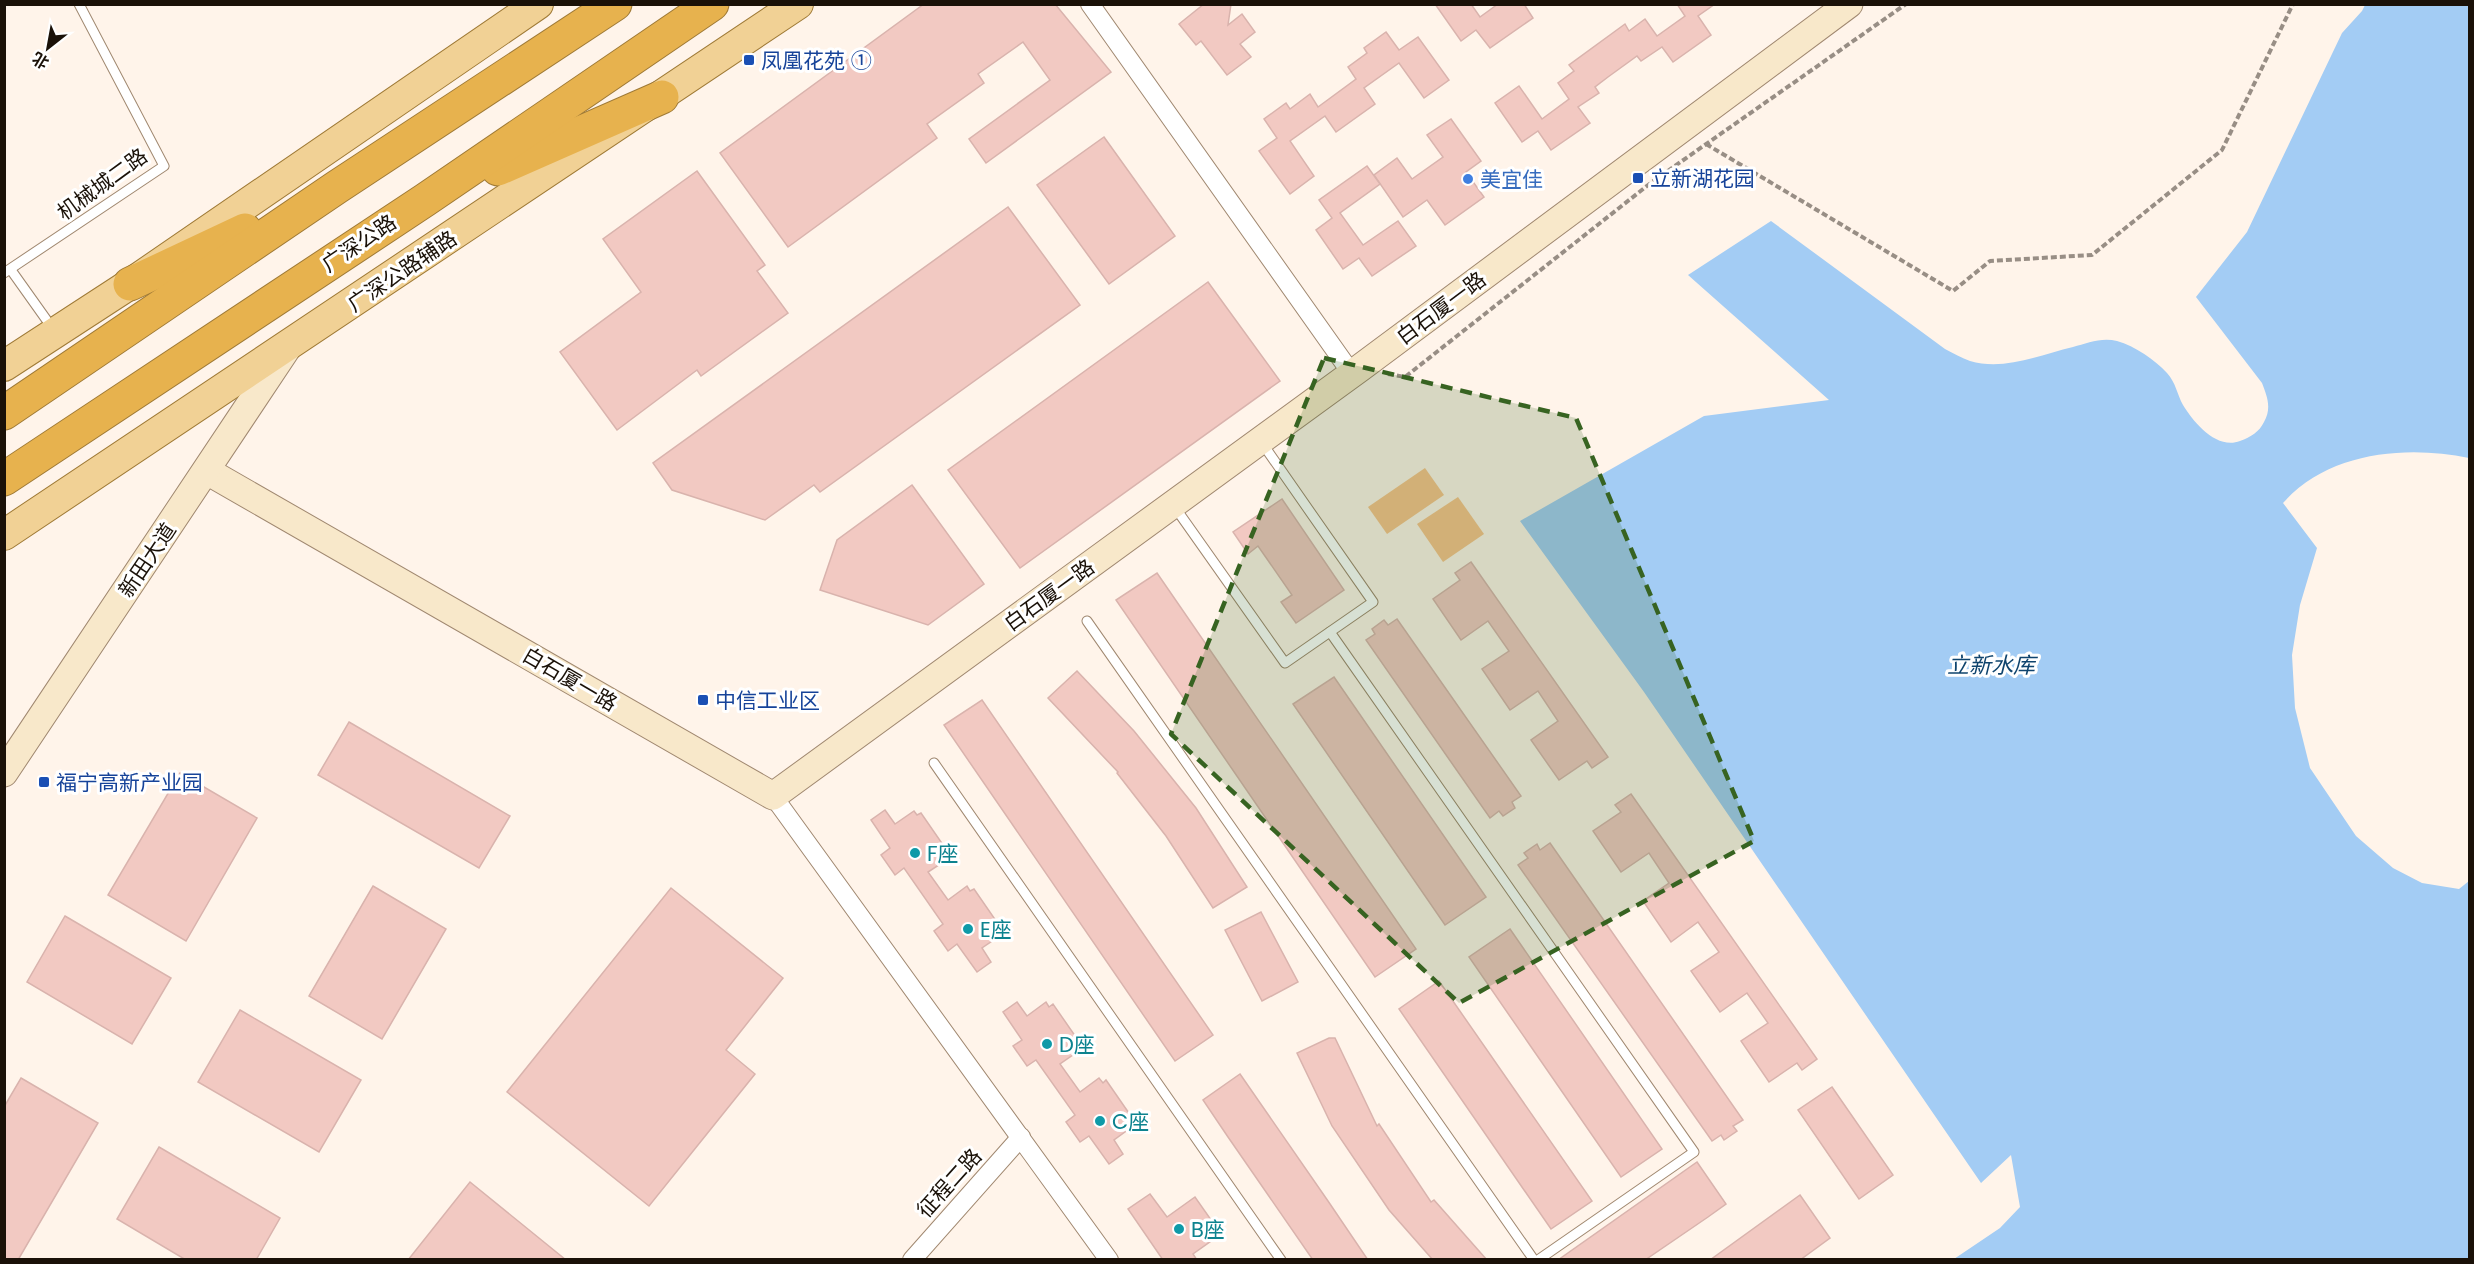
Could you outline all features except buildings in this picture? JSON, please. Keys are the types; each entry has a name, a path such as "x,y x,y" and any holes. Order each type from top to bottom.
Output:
{"highway":[{"path":"4,413 337,187 615,4"},
{"name":"广深公路","path":"4,479 424,200 712,4"},
{"path":"424,200 662,97"},
{"path":"129,284 337,187"}],"main road":[{"path":"4,366 129,284 538,4"},
{"name":"广深公路辅路","path":"4,535 798,4"}],"street":[{"path":"1090,4 1356,371"},
{"name":"白石厦一路","path":"207,471 773,796 1174,505 1849,4"},
{"name":"新田大道","path":"4,773 288,347"},
{"path":"773,796 1109,1260"},
{"name":"征程二路","path":"912,1260 1021,1137"}],"lane":[{"name":"机械城二路","path":"8,272 164,166 79,4"},
{"path":"8,272 55,333"},
{"path":"1174,505 1285,663 1373,602 1260,441"},
{"path":"1087,621 1536,1260 1694,1152 1330,632"},
{"path":"934,763 1281,1260"}],"path":[{"path":"1356,371 1404,377 1652,182 1906,4"},
{"path":"1706,144 1953,291 1990,261 2092,255 2222,150 2293,4"}],"highlighted area":[{"path":"1324,358 1576,418 1754,841 1459,1003 1171,734"}],"shaded area":[{"path":"1425,468 1444,495 1387,534 1368,507"},
{"path":"1458,497 1484,534 1443,562 1417,524"}],"water":[{"name":"立新水库","path":"2365,5 2469,5 2469,458 2420,452 2369,456 2322,473 2301,486 2283,503 2317,548 2300,605 2292,655 2295,708 2310,768 2356,836 2393,868 2422,883 2459,889 2469,881 2469,1259 1954,1259 2000,1228 2020,1207 2011,1155 1981,1183 1644,692 1520,521 1704,416 1829,400 1688,275 1771,221 1945,349 1970,361 1983,364 2009,363 2095,341 2117,341 2144,354 2167,373 2188,412 2207,433 2223,442 2231,443 2251,436 2262,426 2268,412 2267,397 2262,383 2196,297 2247,232 2342,33"}],"place":[{"name":"凤凰花苑 ①","path":"749,60"},
{"name":"立新湖花园","path":"1638,178"},
{"name":"美宜佳","path":"1468,179"},
{"name":"中信工业区","path":"703,700"},
{"name":"福宁高新产业园","path":"44,782"},
{"name":"F座","path":"915,853"},
{"name":"E座","path":"968,929"},
{"name":"D座","path":"1047,1044"},
{"name":"C座","path":"1100,1121"},
{"name":"B座","path":"1179,1229"}]}
